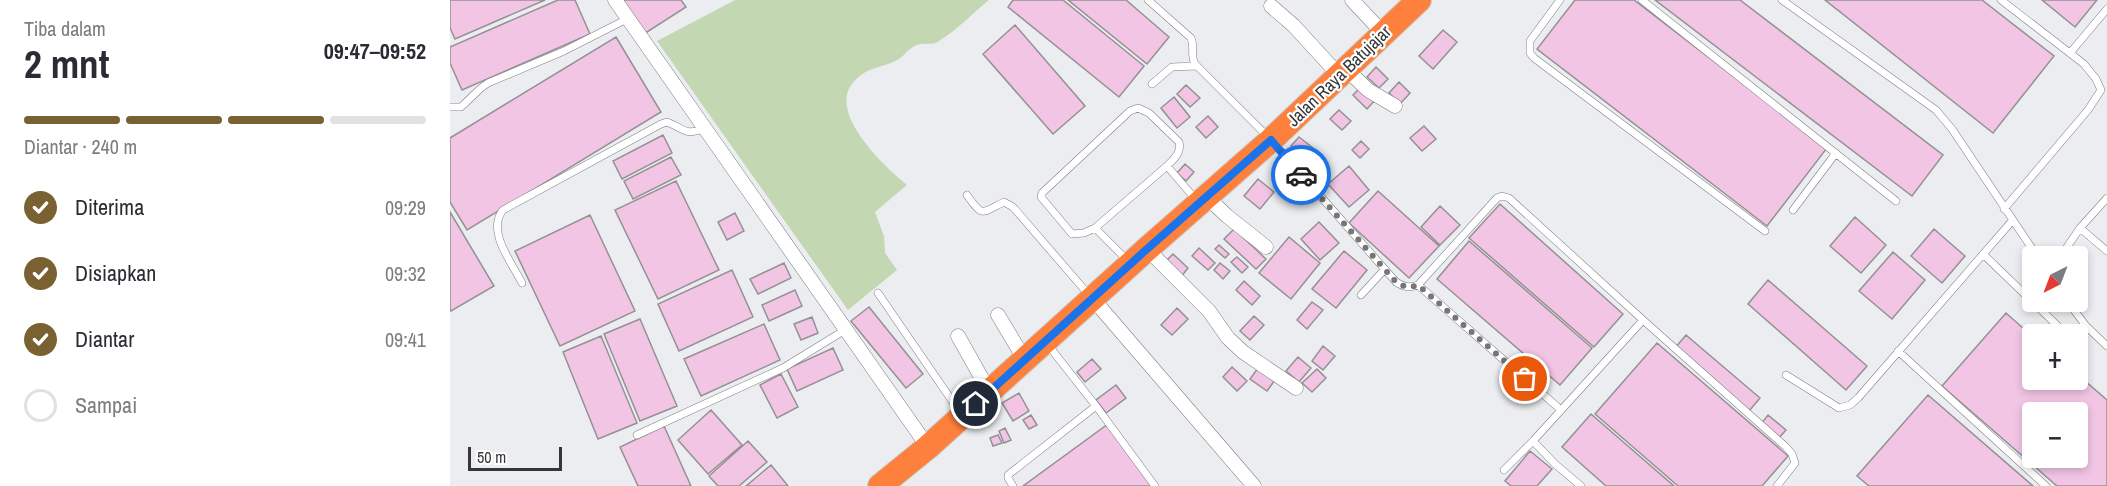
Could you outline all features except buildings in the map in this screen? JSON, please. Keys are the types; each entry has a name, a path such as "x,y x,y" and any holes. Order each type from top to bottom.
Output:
{"highway":[{"name":"Jalan Raya Batujajar","path":"880,486 928,447 1271,140 1419,0"}],"street":[{"path":"615,0 928,447"},
{"path":"1353,0 1383,33"},
{"path":"1271,6 1342,71 1395,106"},
{"path":"1203,200 1266,247"},
{"path":"1139,256 1208,309 1233,343 1296,388"},
{"path":"1093,299 1254,486"},
{"path":"998,315 1025,360"},
{"path":"958,336 989,391"}],"lane":[{"path":"1148,0 1191,38 1192,58 1197,66 1271,140 1396,282 1404,286 1418,285 1497,198 1506,196 1792,454 1795,460 1794,466 1777,486"},
{"path":"1560,0 1530,41 1530,53 1534,58 1765,231"},
{"path":"1642,0 1896,201"},
{"path":"1782,0 1936,110 1952,129 2030,246"},
{"path":"2001,0 2092,72 2101,92 2004,209"},
{"path":"2070,53 2107,9"},
{"path":"450,107 461,107 480,88 564,51 629,18"},
{"path":"1152,84 1172,67 1197,66"},
{"path":"1138,108 1149,113 1179,142 1181,148 1179,152 1167,166 1095,228 1076,236 1041,197 1042,193 1084,153 1130,111 1138,108"},
{"path":"522,283 498,236 498,218 503,210 661,124 667,122 692,133 706,128"},
{"path":"1793,210 1836,153"},
{"path":"1167,166 1203,200"},
{"path":"967,195 977,210 982,212 988,212 1002,203 1013,207 1093,299"},
{"path":"2068,246 2080,228 2107,198"},
{"path":"1785,375 1839,408 1844,408 1858,398 2012,221"},
{"path":"1095,228 1139,256"},
{"path":"2080,228 2107,251"},
{"path":"1983,254 2056,324"},
{"path":"1360,295 1384,270"},
{"path":"1418,285 1561,410"},
{"path":"878,293 962,416"},
{"path":"2076,312 2086,326 2107,346"},
{"path":"1504,470 1643,320"},
{"path":"637,435 783,368 845,330"},
{"path":"1045,342 1155,486"},
{"path":"1899,351 2046,486"},
{"path":"1013,486 1008,475 1096,406"},
{"path":"1533,441 1581,486"}],"green space":[{"path":"735,0 989,0 937,42 914,46 899,59 863,73 852,84 847,96 848,110 853,125 874,153 907,185 875,212 884,236 885,253 897,270 848,310 657,41"}],"way so far":[{"path":"1301,175 1396,282 1404,286 1418,285 1525,379"}],"route":[{"path":"976,404 1271,140 1301,175"}]}
